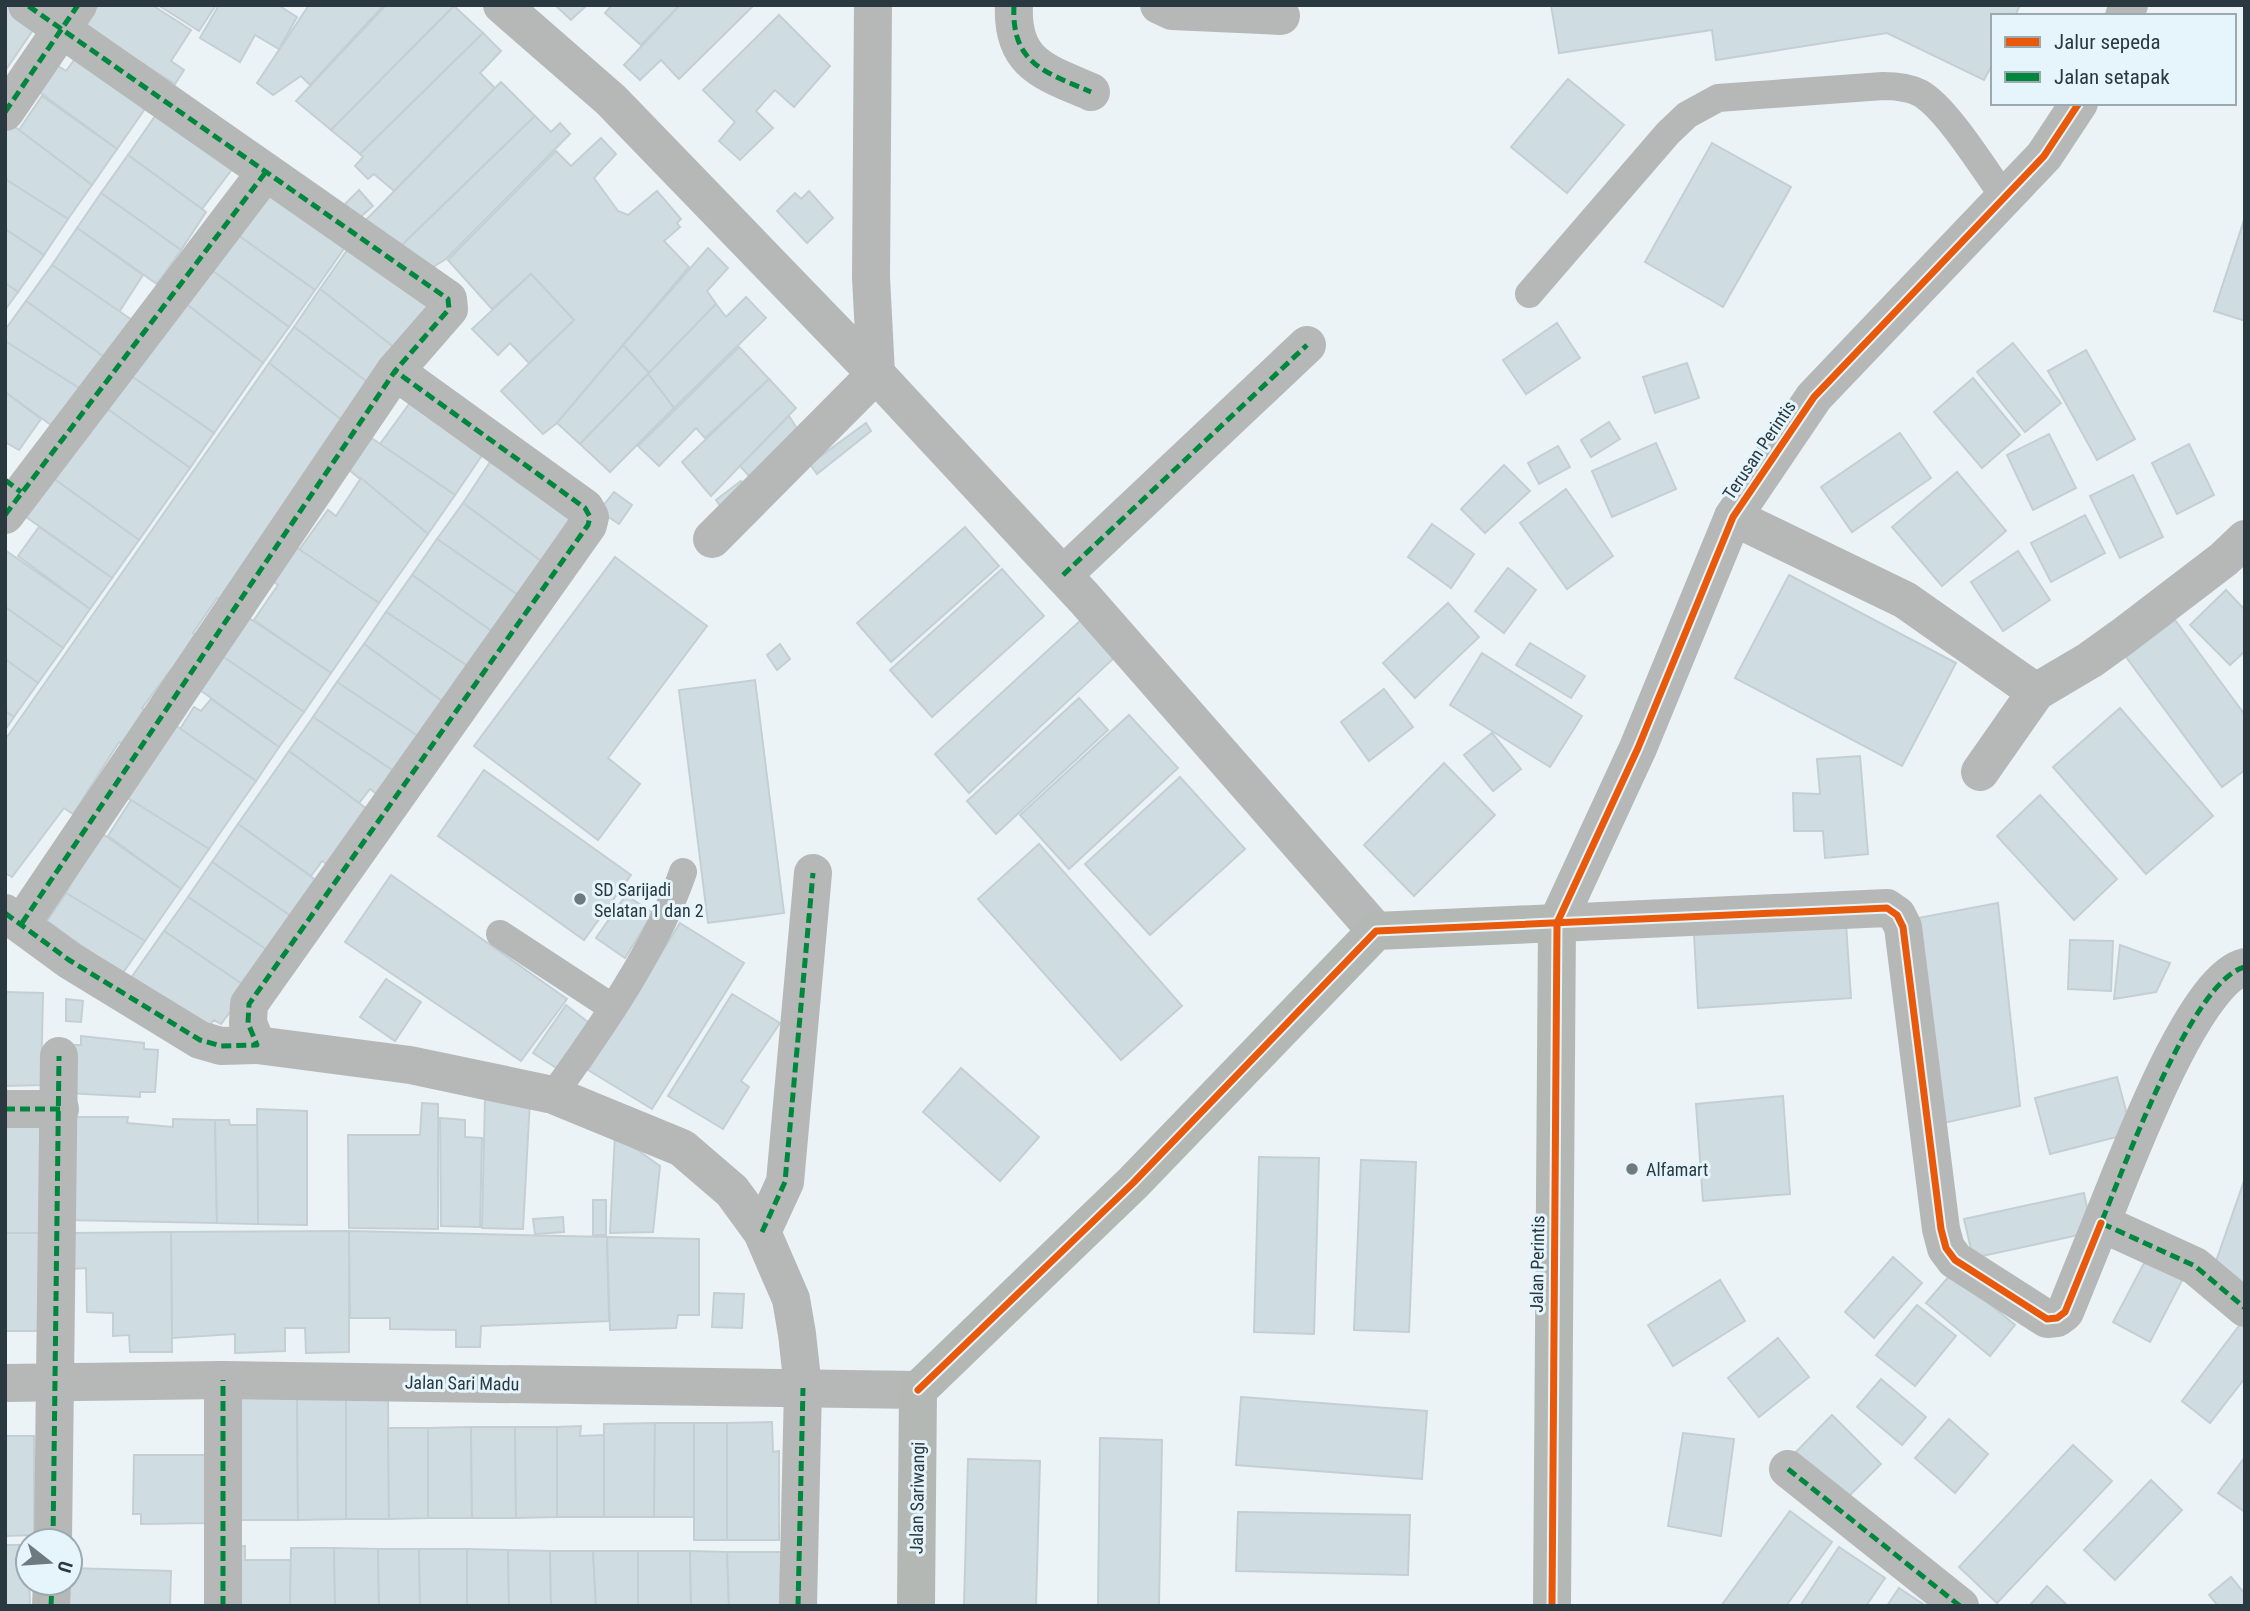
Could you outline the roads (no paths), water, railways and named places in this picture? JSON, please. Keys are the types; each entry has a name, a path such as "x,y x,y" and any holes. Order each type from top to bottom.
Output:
{"street":[{"path":"27,5 70,17 265,173 448,299 450,309 395,371 13,918 69,960 200,1040 221,1045 257,1045 410,1065 553,1095 682,1148 732,1191 762,1232 791,1299 803,1388 798,1606"},
{"path":"502,5 611,100 876,374 1063,575 1376,930"},
{"path":"712,539 876,374 871,277 873,5"},
{"path":"1014,5 1013,22 1027,60 1039,69 1091,92"},
{"path":"1159,5 1172,11 1281,16"},
{"path":"5,112 70,17"},
{"name":"Terusan Perintis","path":"1557,923 1638,748 1733,517 1814,397 2044,156 2078,105"},
{"path":"10,496 265,173"},
{"path":"1063,575 1307,345"},
{"path":"257,1045 248,1023 249,1004 588,525 590,517 585,508 395,371"},
{"path":"1733,517 1905,600 2036,692"},
{"path":"1980,772 2036,692 2090,660 2122,637 2224,559 2245,539"},
{"path":"762,1232 785,1182 813,873"},
{"path":"918,1390 1133,1183 1376,930 1887,908 1897,915 1903,927 1941,1229 1946,1248 1955,1260 2047,1319 2057,1318 2065,1312 2176,1048 2211,991 2231,974 2245,967"},
{"name":"Jalan Perintis","path":"1552,1606 1557,923"},
{"path":"53,1527 59,1056"},
{"path":"5,1109 60,1109"},
{"path":"2101,1223 2195,1266 2245,1308"},
{"path":"223,1380 223,1606"},
{"name":"Jalan Sari Madu","path":"5,1383 223,1380 918,1390"},
{"name":"Jalan Sariwangi","path":"916,1606 918,1390"},
{"path":"1788,1468 1960,1606"}],"lane":[{"path":"1529,294 1668,133 1687,115 1718,98 1883,86 1900,86 1918,92 1942,113 2005,198"},
{"path":"553,1095 613,1008 674,897 683,872"},
{"path":"500,934 613,1008"}],"place":[{"name":"SD Sarijadi Selatan 1 dan 2","path":"580,899"},
{"name":"Alfamart","path":"1632,1169"}]}
